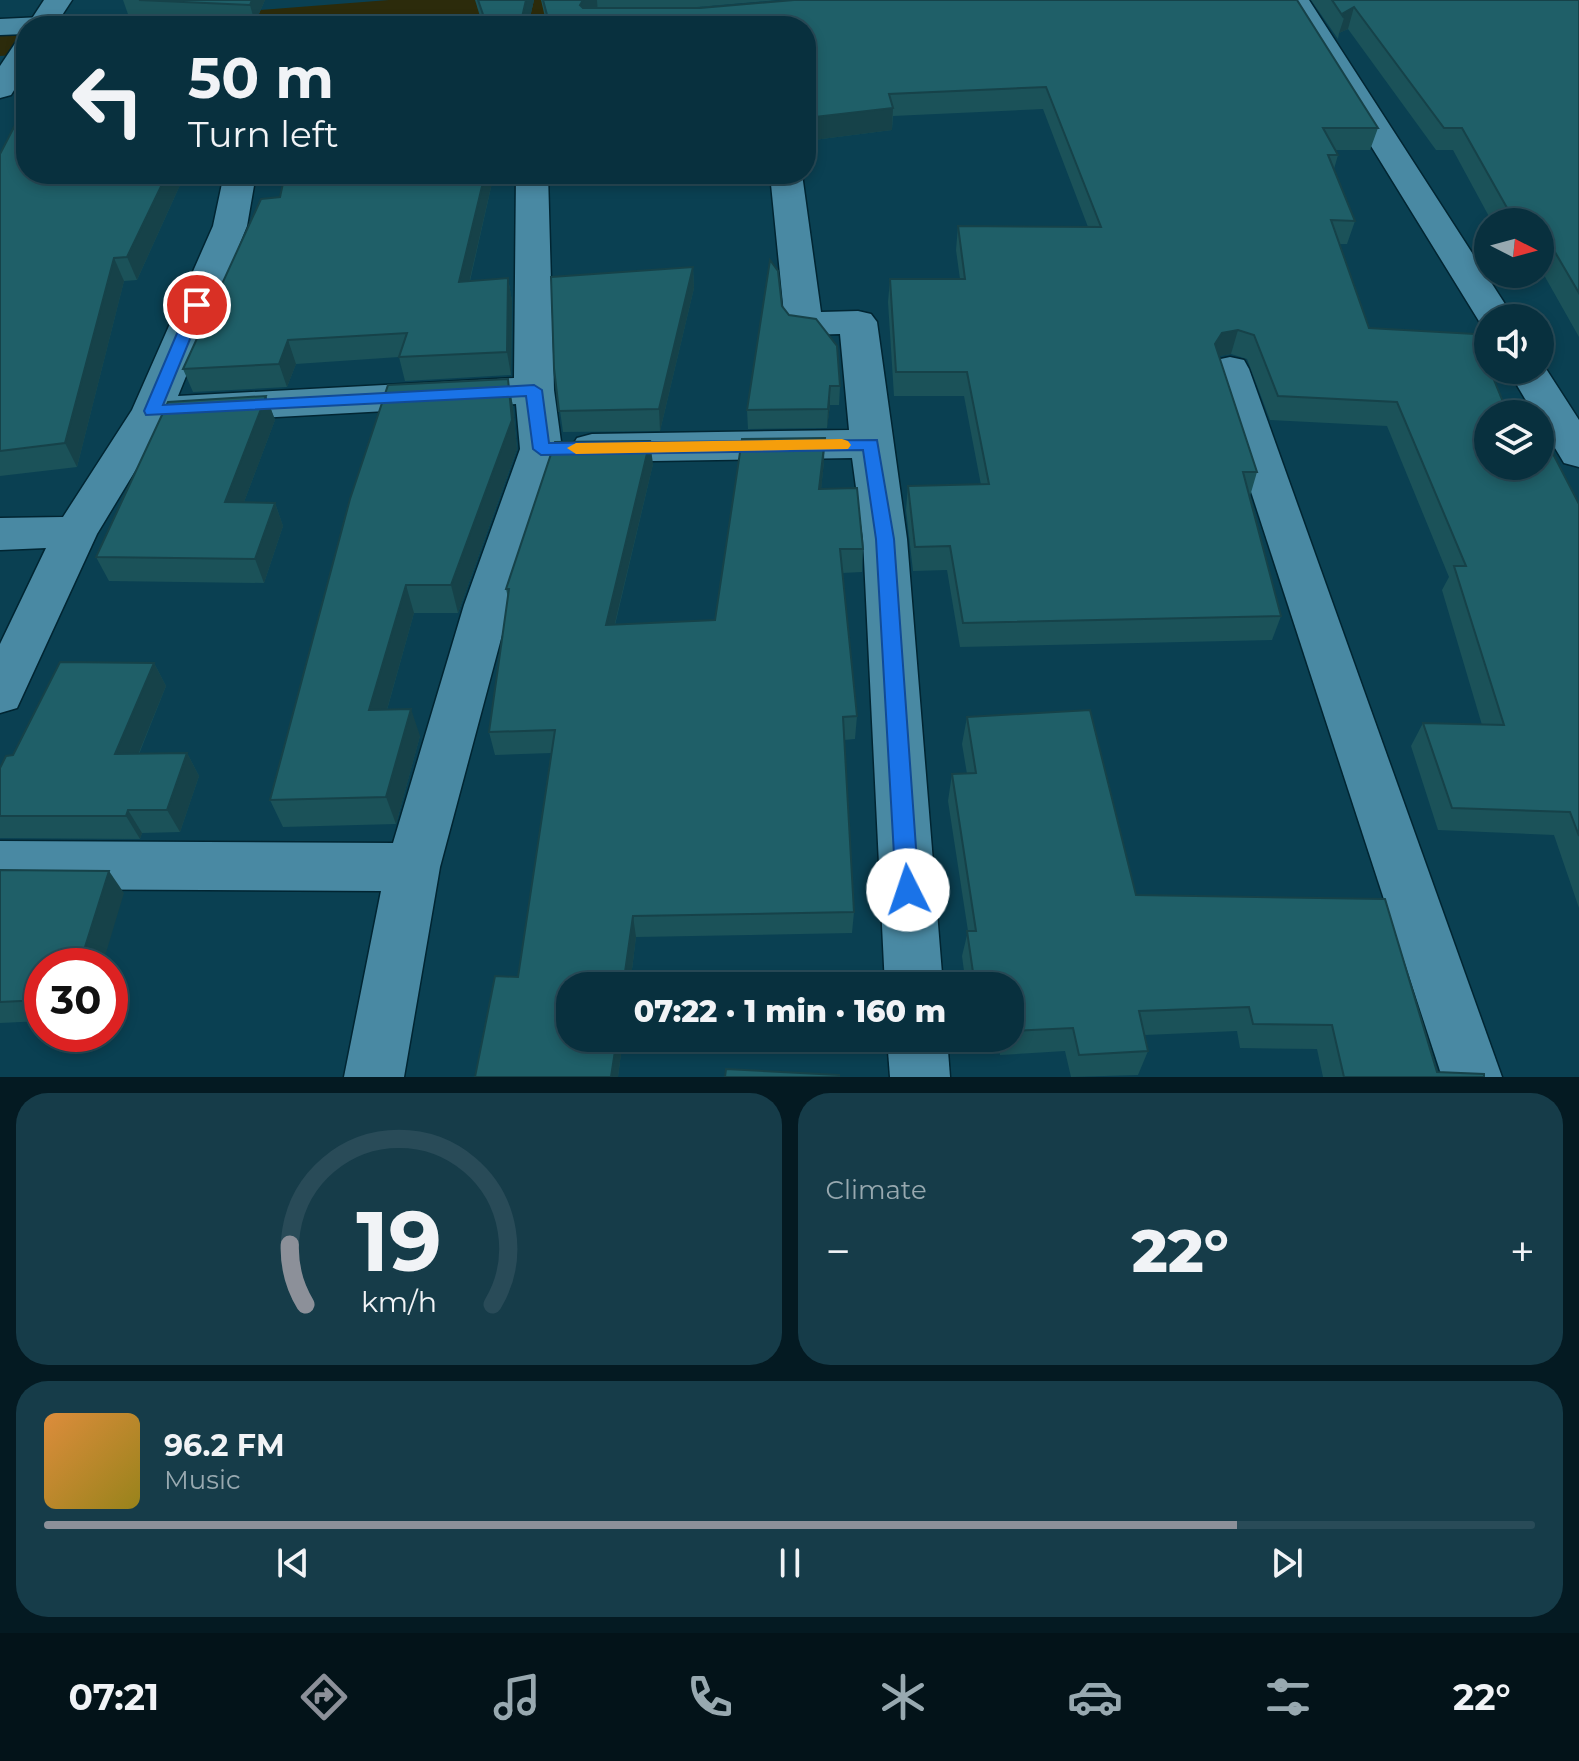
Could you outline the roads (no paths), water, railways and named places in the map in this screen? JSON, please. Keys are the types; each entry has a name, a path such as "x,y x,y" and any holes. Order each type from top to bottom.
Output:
{"street":[{"path":"1295,0 1486,304"},
{"path":"0,694 76,532 152,411 230,226 238,184"},
{"path":"374,1077 413,867 487,605 541,449 534,390 532,184"},
{"path":"787,184 804,324 858,322 885,539 913,972"},
{"path":"1230,369 1472,1077"},
{"path":"1536,384 1579,453"},
{"path":"152,411 534,390"},
{"path":"541,449 871,444"},
{"path":"0,534 76,532"},
{"path":"0,865 413,867"},
{"path":"918,1052 920,1077"}],"waterway":[{"path":"350,16 556,0"},
{"path":"0,43 16,42"}]}
